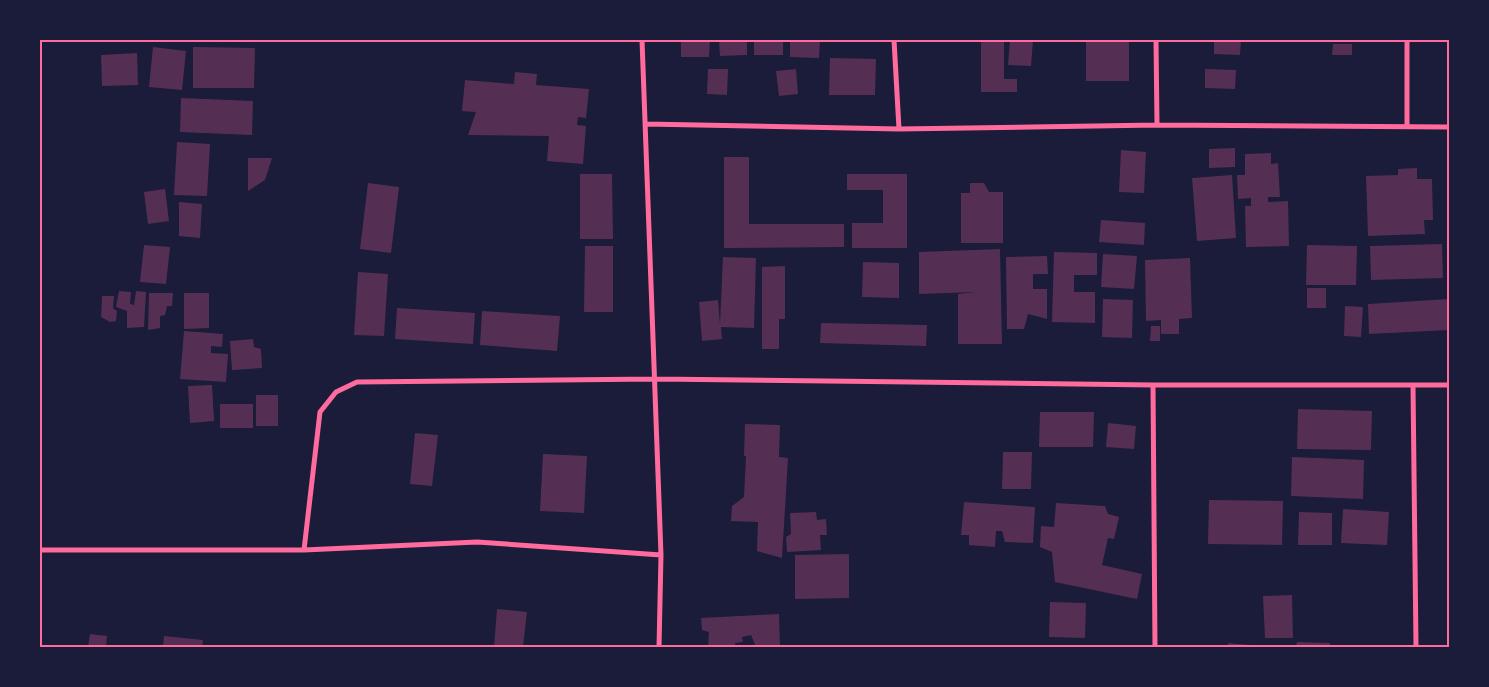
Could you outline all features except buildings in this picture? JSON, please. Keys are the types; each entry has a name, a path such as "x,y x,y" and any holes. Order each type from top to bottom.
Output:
{"street":[{"path":"642,40 662,555 659,647"},
{"path":"894,40 898,129"},
{"path":"1156,40 1157,125"},
{"path":"1407,40 1407,126"},
{"path":"645,124 898,129 1157,125 1449,127"},
{"path":"304,550 320,412 336,392 358,382 656,379 1153,385 1449,385"},
{"path":"1153,385 1155,647"},
{"path":"1413,385 1416,647"},
{"path":"40,550 304,550 477,542 662,555"}]}
